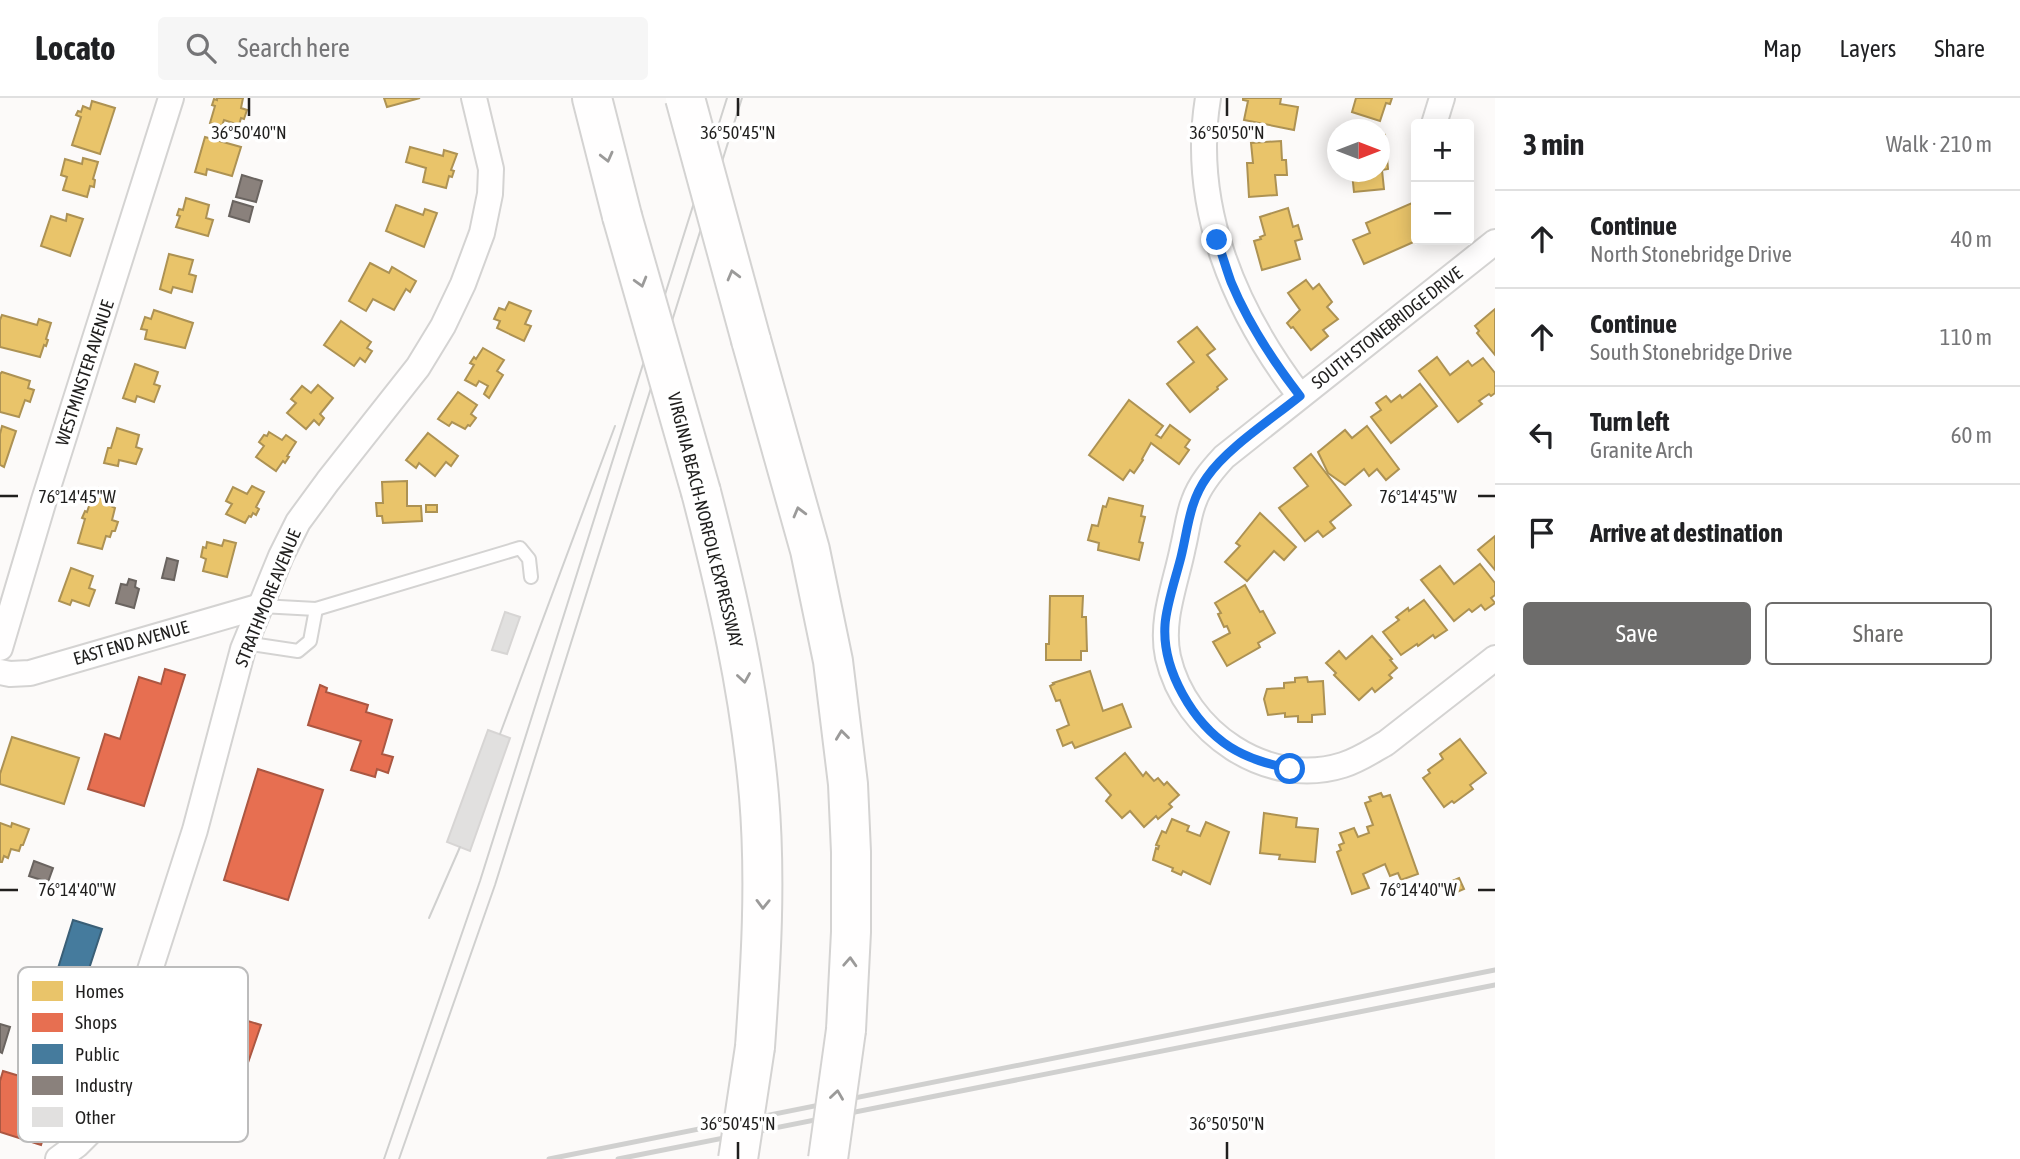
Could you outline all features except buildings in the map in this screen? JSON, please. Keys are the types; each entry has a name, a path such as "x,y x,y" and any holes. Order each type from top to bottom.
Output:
{"highway":[{"name":"VIRGINIA BEACH-NORFOLK EXPRESSWAY","path":"592,98 622,216 701,492 739,647 750,721 759,796 763,873 762,950 755,1046 738,1159"},
{"path":"685,98 810,550 833,661 848,784 852,852 852,932 846,1030 828,1159"}],"street":[{"name":"WESTMINSTER AVENUE","path":"0,648 44,500 172,98"},
{"name":"STRATHMORE AVENUE","path":"151,967 195,830 245,643 281,556 298,522 418,367 443,327 482,233 490,194 491,169 474,98"},
{"path":"1208,98 1204,143 1207,187 1217,240 1231,282 1254,329 1300,396"},
{"path":"1436,119 1442,98"},
{"name":"SOUTH STONEBRIDGE DRIVE","path":"1480,246 1224,457 1207,477 1194,499 1186,523 1184,544 1165,625 1168,656 1176,681 1188,704 1215,736 1260,762 1290,769 1316,770 1342,765 1367,754 1386,743 1495,658"},
{"name":"EAST END AVENUE","path":"0,673 30,673 261,606"},
{"name":"STRATHMORE AVENUE","path":"58,1159 80,1142"}],"lane":[{"path":"261,606 316,609 520,548 529,559 531,577"},
{"path":"245,643 298,651 310,641 316,609"}],"tram line":[{"path":"384,1159 480,881 727,98"},
{"path":"399,1159 495,885 742,98"},
{"path":"500,734 615,426"},
{"path":"429,918 460,847"}],"railway":[{"path":"549,1159 1495,970"},
{"path":"618,1159 1495,985"}],"route":[{"path":"1217,240 1231,282 1254,329 1300,396 1224,457 1207,477 1194,499 1186,523 1184,544 1165,625 1168,656 1176,681 1188,704 1215,736 1260,762 1290,769"}]}
